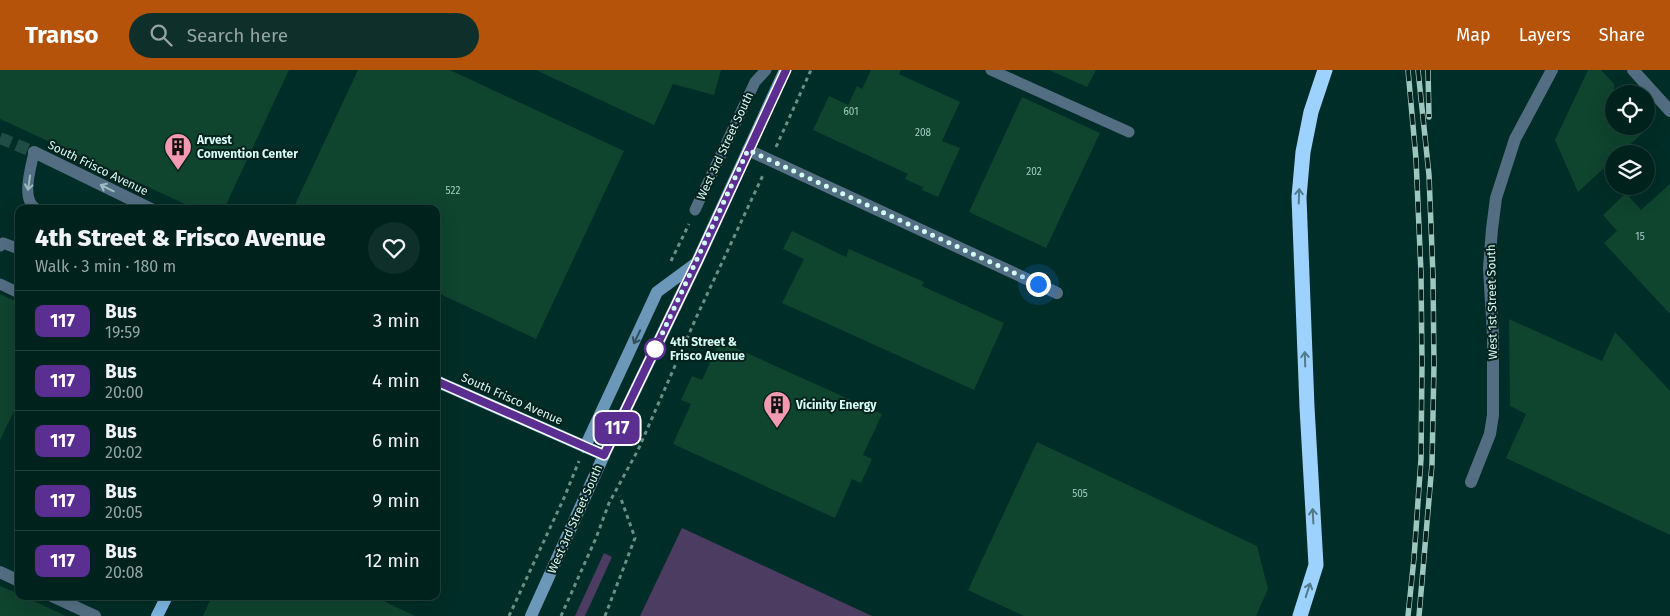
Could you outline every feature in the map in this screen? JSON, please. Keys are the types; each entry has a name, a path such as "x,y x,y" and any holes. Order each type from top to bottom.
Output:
{"highway":[{"path":"1300,616 1316,565 1307,407 1299,197 1303,152 1311,112 1325,70"}],"main road":[{"name":"West 3rd Street South","path":"532,616 604,455 697,262 786,70"},
{"path":"585,447 657,292 697,262"},
{"name":"South Frisco Avenue","path":"440,383 604,455"},
{"path":"157,616 165,600"}],"street":[{"name":"West 1st Street South","path":"1471,482 1490,434 1493,415 1493,336 1489,268 1496,198 1515,139 1552,70"},
{"path":"1633,70 1670,111"},
{"path":"748,150 1057,293"},
{"name":"South Frisco Avenue","path":"34,152 143,205"},
{"path":"0,572 15,579"},
{"path":"61,600 95,616"}],"lane":[{"name":"West 3rd Street South","path":"695,210 755,82 766,70"},
{"path":"991,70 1129,132"},
{"path":"31,205 27,197 34,152"},
{"path":"0,246 3,243 15,248"},
{"path":"0,284 15,291"}],"path":[{"name":"West 3rd Street South","path":"561,616 596,538 609,503 638,450 696,318 811,70"},
{"name":"West 3rd Street South","path":"657,292 695,210"},
{"name":"West 3rd Street South","path":"509,616 564,498 585,447"},
{"path":"605,616 635,538 620,496"}],"shaded area":[{"path":"682,528 872,616 640,616"},
{"path":"604,553 612,557 585,616 575,616"}],"building":[{"name":"Arvest Convention Center","path":"0,70 289,70 226,205 187,205 0,119"},
{"path":"358,70 450,70 624,151 536,339 440,294 440,205 295,205"},
{"path":"536,70 721,70 714,95 673,84 654,125"},
{"path":"871,70 901,70 899,74 960,102 942,141 960,148 938,197 922,190 923,187 905,179 908,174 813,130 829,96 848,105 857,86 862,89"},
{"path":"1049,70 1096,70 1087,87"},
{"path":"1588,70 1601,70 1614,84 1605,85 1605,135 1640,135 1630,145 1605,145 1605,167 1578,192 1555,140"},
{"path":"1022,97 1100,133 1046,248 969,212"},
{"path":"1670,184 1670,314 1604,243 1617,231 1603,215 1624,195 1628,195 1641,210"},
{"path":"792,231 846,257 849,249 924,282 922,286 1004,323 974,390 782,303 804,259 783,249"},
{"path":"0,294 15,301 15,409 0,440"},
{"path":"1509,319 1602,361 1615,332 1670,391 1670,535 1506,458 1526,414 1510,406"},
{"name":"Vicinity Energy","path":"720,341 882,414 863,455 872,459 861,483 852,479 835,518 673,444 691,404 681,400 692,376 702,380"},
{"path":"1037,442 1257,546 1268,589 1256,616 1024,616 968,590"},
{"path":"0,586 15,592 15,600 32,600 66,616 0,616"},
{"path":"210,600 381,600 415,616 203,616"}],"tunnel":[{"path":"0,138 34,152"}],"railway":[{"path":"1408,70 1416,159 1421,273 1422,364 1421,459 1408,616"},
{"path":"1418,70 1429,175 1434,365 1432,464 1419,616"},
{"path":"1428,70 1429,117"}],"bus line":[{"name":"117","path":"440,383 604,455 697,262 786,70"}],"place":[{"name":"Arvest Convention Center","path":"178,171"},
{"name":"4th Street & Frisco Avenue","path":"655,349"},
{"name":"Vicinity Energy","path":"777,429"}],"route":[{"path":"655,349 748,150 1038,284"}]}
